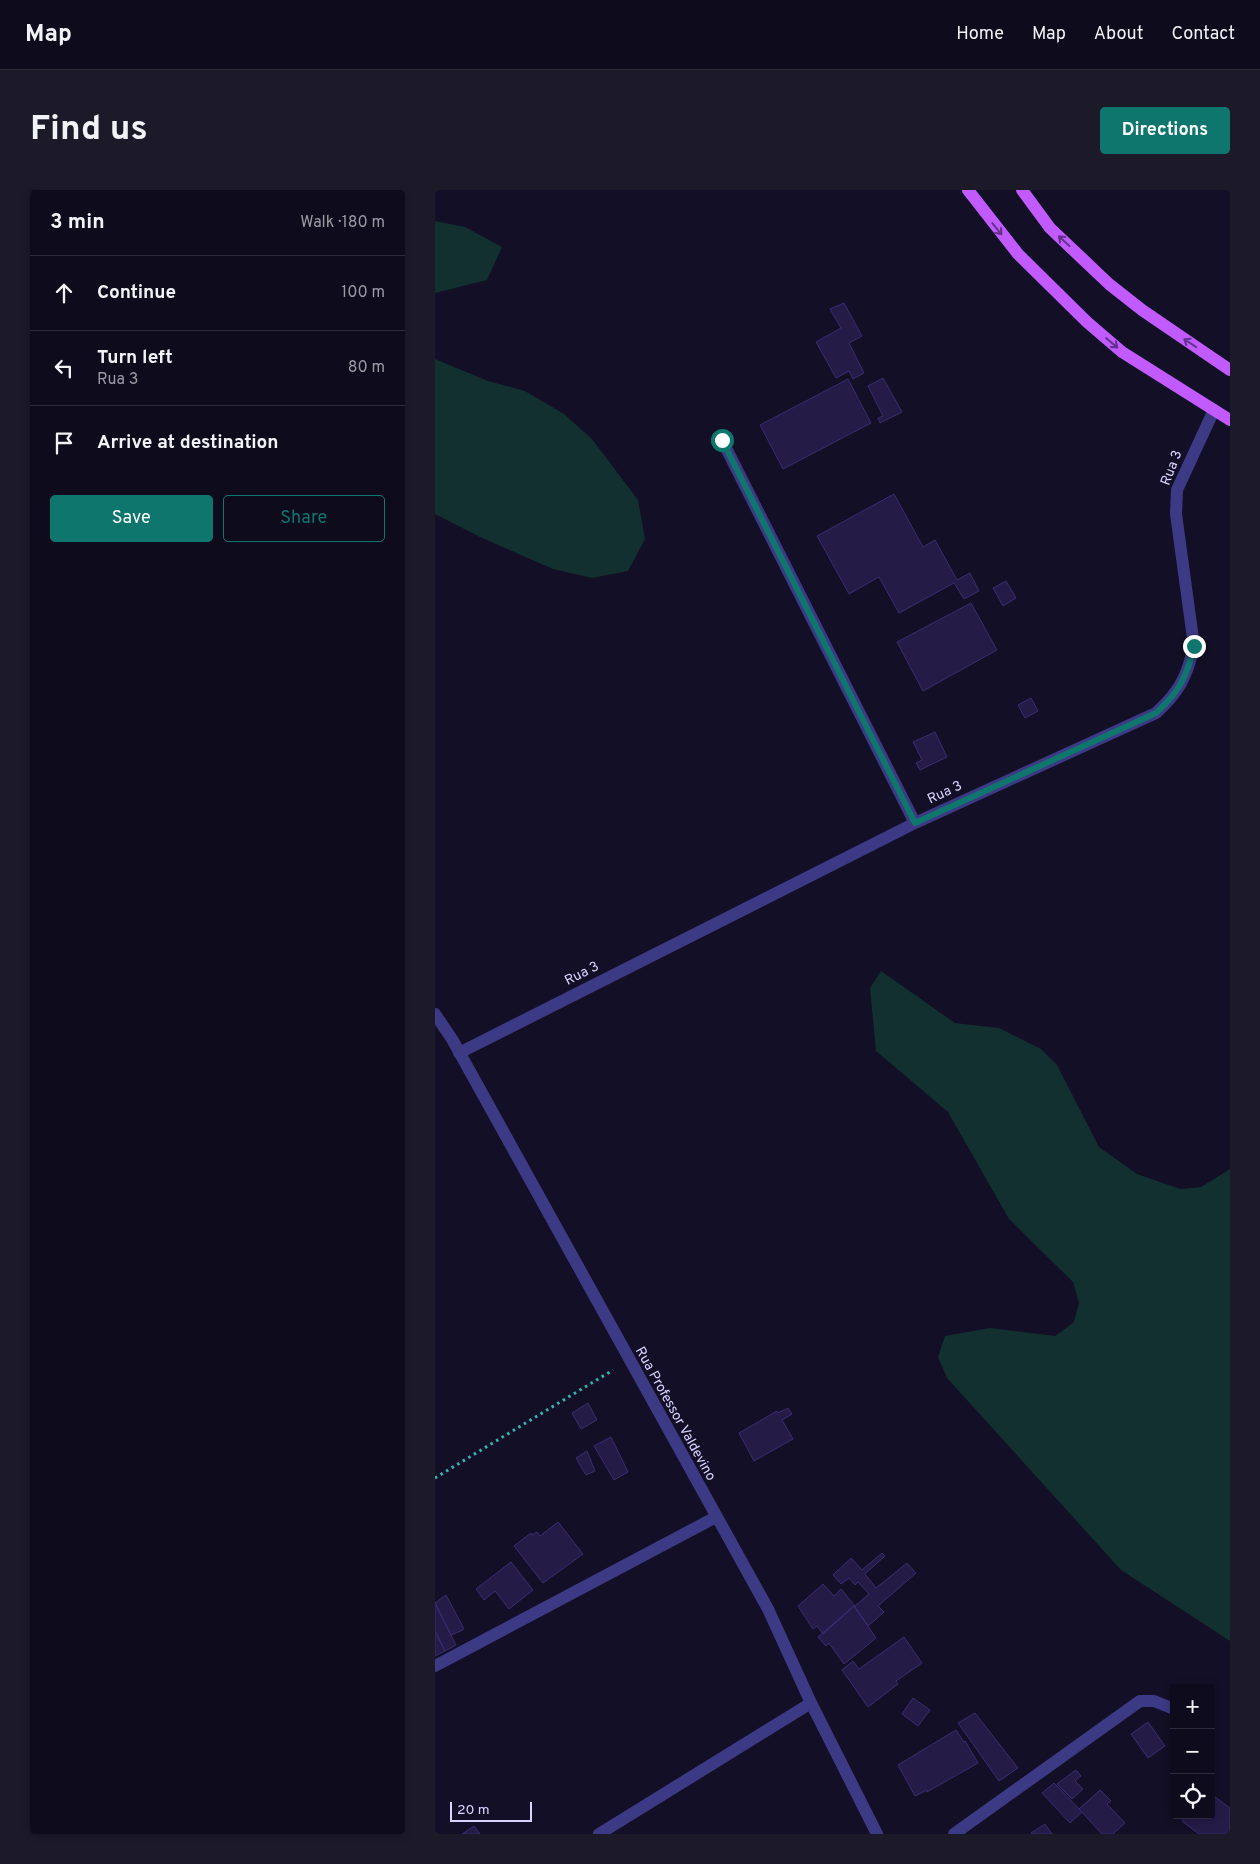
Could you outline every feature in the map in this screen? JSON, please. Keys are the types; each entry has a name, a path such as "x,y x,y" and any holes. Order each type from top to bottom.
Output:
{"main road":[{"path":"968,190 1018,254 1087,322 1122,352 1230,420"},
{"path":"1022,190 1051,228 1109,284 1142,310 1230,370"}],"street":[{"name":"Rua 3","path":"459,1053 915,823 1156,713 1175,696 1189,665 1194,646 1176,514 1177,490 1215,410"},
{"path":"722,440 915,823"},
{"name":"Rua Professor Valdevino","path":"435,1014 459,1053 715,1517 768,1609 811,1703 877,1834"},
{"path":"435,1666 715,1517"},
{"path":"954,1834 1140,1701 1154,1701 1170,1707"},
{"path":"599,1834 811,1703"}],"path":[{"path":"435,1478 629,1361"}],"green space":[{"path":"435,221 465,227 502,247 487,280 435,293"},
{"path":"435,359 488,381 525,391 564,414 592,439 638,500 645,539 628,571 592,578 553,569 480,537 435,514"},
{"path":"881,971 955,1023 999,1028 1041,1049 1057,1065 1099,1147 1137,1174 1180,1189 1201,1187 1230,1169 1230,1641 1121,1570 947,1378 938,1357 945,1336 990,1328 1055,1336 1074,1322 1079,1303 1073,1282 1009,1219 948,1112 876,1051 870,988"}],"building":[{"path":"844,303 862,336 849,343 864,373 853,379 849,371 836,378 816,342 841,328 830,309"},
{"path":"883,378 902,412 880,423 878,418 883,416 868,386"},
{"path":"848,379 871,423 783,469 760,425"},
{"path":"894,494 923,547 935,540 957,580 970,573 979,591 964,599 954,583 899,613 879,577 849,594 817,536"},
{"path":"1006,581 1016,598 1003,606 993,588"},
{"path":"971,603 997,650 923,691 897,642"},
{"path":"1031,698 1038,711 1025,718 1018,705"},
{"path":"935,732 947,757 920,770 916,763 922,760 913,742"},
{"path":"588,1403 597,1420 581,1429 572,1413"},
{"path":"788,1408 792,1414 782,1420 793,1439 754,1461 739,1433 777,1411 778,1413"},
{"path":"611,1437 628,1472 614,1480 594,1446"},
{"path":"587,1451 595,1471 586,1475 576,1458"},
{"path":"558,1522 583,1554 543,1583 514,1546 531,1533 532,1535 537,1532 540,1536"},
{"path":"882,1553 885,1556 865,1574 876,1588 907,1563 916,1573 878,1606 884,1612 868,1626 854,1606 823,1634 817,1626 813,1629 798,1606 823,1584 834,1596 841,1589 855,1606 869,1594 858,1582 855,1585 849,1578 841,1584 833,1575 851,1558 862,1570"},
{"path":"511,1562 533,1590 509,1609 495,1591 484,1600 476,1589"},
{"path":"446,1595 463,1627 463,1630 451,1635 435,1603"},
{"path":"435,1603 456,1645 445,1651 435,1631"},
{"path":"854,1606 876,1638 844,1664 829,1643 826,1646 818,1637"},
{"path":"435,1631 445,1651 435,1656"},
{"path":"904,1637 922,1663 896,1681 898,1684 868,1707 842,1670 853,1661 859,1669"},
{"path":"913,1698 930,1710 918,1726 902,1714"},
{"path":"975,1713 1018,1768 999,1781 958,1723"},
{"path":"1148,1722 1165,1746 1148,1758 1131,1734"},
{"path":"956,1730 978,1763 927,1792 927,1790 915,1796 898,1765"},
{"path":"1076,1770 1081,1776 1075,1781 1083,1789 1072,1799 1057,1784"},
{"path":"1054,1783 1082,1812 1070,1823 1042,1793"},
{"path":"1100,1790 1111,1801 1107,1804 1125,1823 1113,1834 1102,1834 1079,1809"},
{"path":"1215,1797 1230,1808 1230,1834 1199,1834 1182,1821 1183,1819 1215,1819"},
{"path":"1045,1824 1052,1834 1031,1833"},
{"path":"474,1826 480,1834 462,1834"}],"route":[{"path":"722,440 915,823 1156,713 1175,696 1189,665 1194,646"}]}
